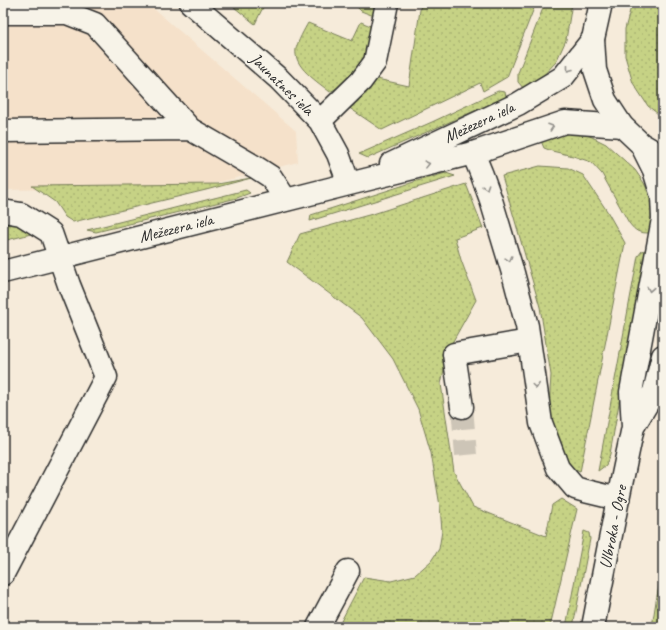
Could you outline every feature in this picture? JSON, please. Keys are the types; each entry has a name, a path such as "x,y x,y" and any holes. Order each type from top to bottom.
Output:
{"street":[{"name":"Jaunatnes iela","path":"191,3 279,79 320,121 338,154 349,184"},
{"path":"320,121 361,81 375,62 387,3"},
{"path":"600,3 593,39 595,70 605,100 622,126 641,144 663,157"},
{"path":"3,13 67,13 95,24 190,129 270,177 286,200"},
{"name":"Mežezera iela","path":"349,184 518,104 563,77 593,39"},
{"name":"Mežezera iela","path":"3,272 473,153 565,122 622,126"},
{"path":"3,131 190,129"},
{"name":"Ulbroka - Ogre","path":"593,627 633,427 631,392 663,218 662,196 654,170 641,144"},
{"path":"473,153 482,175 510,264 527,326 541,423 558,468 575,488 585,492 618,499"},
{"path":"3,211 21,214 51,233 69,285 106,377 3,574"},
{"path":"462,407 454,354 529,341"},
{"name":"Ulbroka - Ogre","path":"633,427 654,392 663,356"},
{"path":"318,627 348,571"}],"shaded area":[{"path":"3,3 147,3 296,131 298,162 201,187 3,190"}],"green space":[{"path":"229,3 265,3 255,24"},
{"path":"358,3 376,3 374,16 361,11 357,7"},
{"path":"421,3 536,3 507,77 483,91 480,83 382,130 348,107 377,79 409,86"},
{"path":"545,3 572,3 566,40 556,62 540,79 524,89 518,82 518,73"},
{"path":"632,3 663,3 663,118 648,106 633,83 625,56 625,29"},
{"path":"361,22 373,27 366,60 342,85 330,92 307,74 298,62 296,49 299,39 308,23 352,41"},
{"path":"498,91 505,92 506,97 368,158 359,154 432,122"},
{"path":"578,132 606,144 635,170 650,195 652,209 650,233 643,233 631,226 602,174 591,162 544,148 541,141 564,133"},
{"path":"540,166 568,168 583,175 607,211 625,243 580,472 569,467 552,435 549,409 551,375 540,307 502,176"},
{"path":"446,173 455,176 310,221 311,215"},
{"path":"251,178 73,222 65,217 55,202 32,186 218,184"},
{"path":"466,184 483,228 455,238 461,260 476,300 448,350 441,384 454,472 473,507 546,536 552,505 561,499 577,509 550,627 338,627 364,577 391,581 415,575 431,561 439,549 442,531 440,506 431,453 418,409 393,359 362,318 287,262 300,234 376,213"},
{"path":"246,190 250,193 237,198 96,232 87,230"},
{"path":"15,216 35,233 3,241 3,218"},
{"path":"646,250 610,454 606,465 598,471 638,256 642,251"},
{"path":"584,531 589,533 590,539 573,627 566,627"},
{"path":"663,567 663,627 652,627 656,601"}],"tunnel":[{"path":"462,407 466,455"}]}
